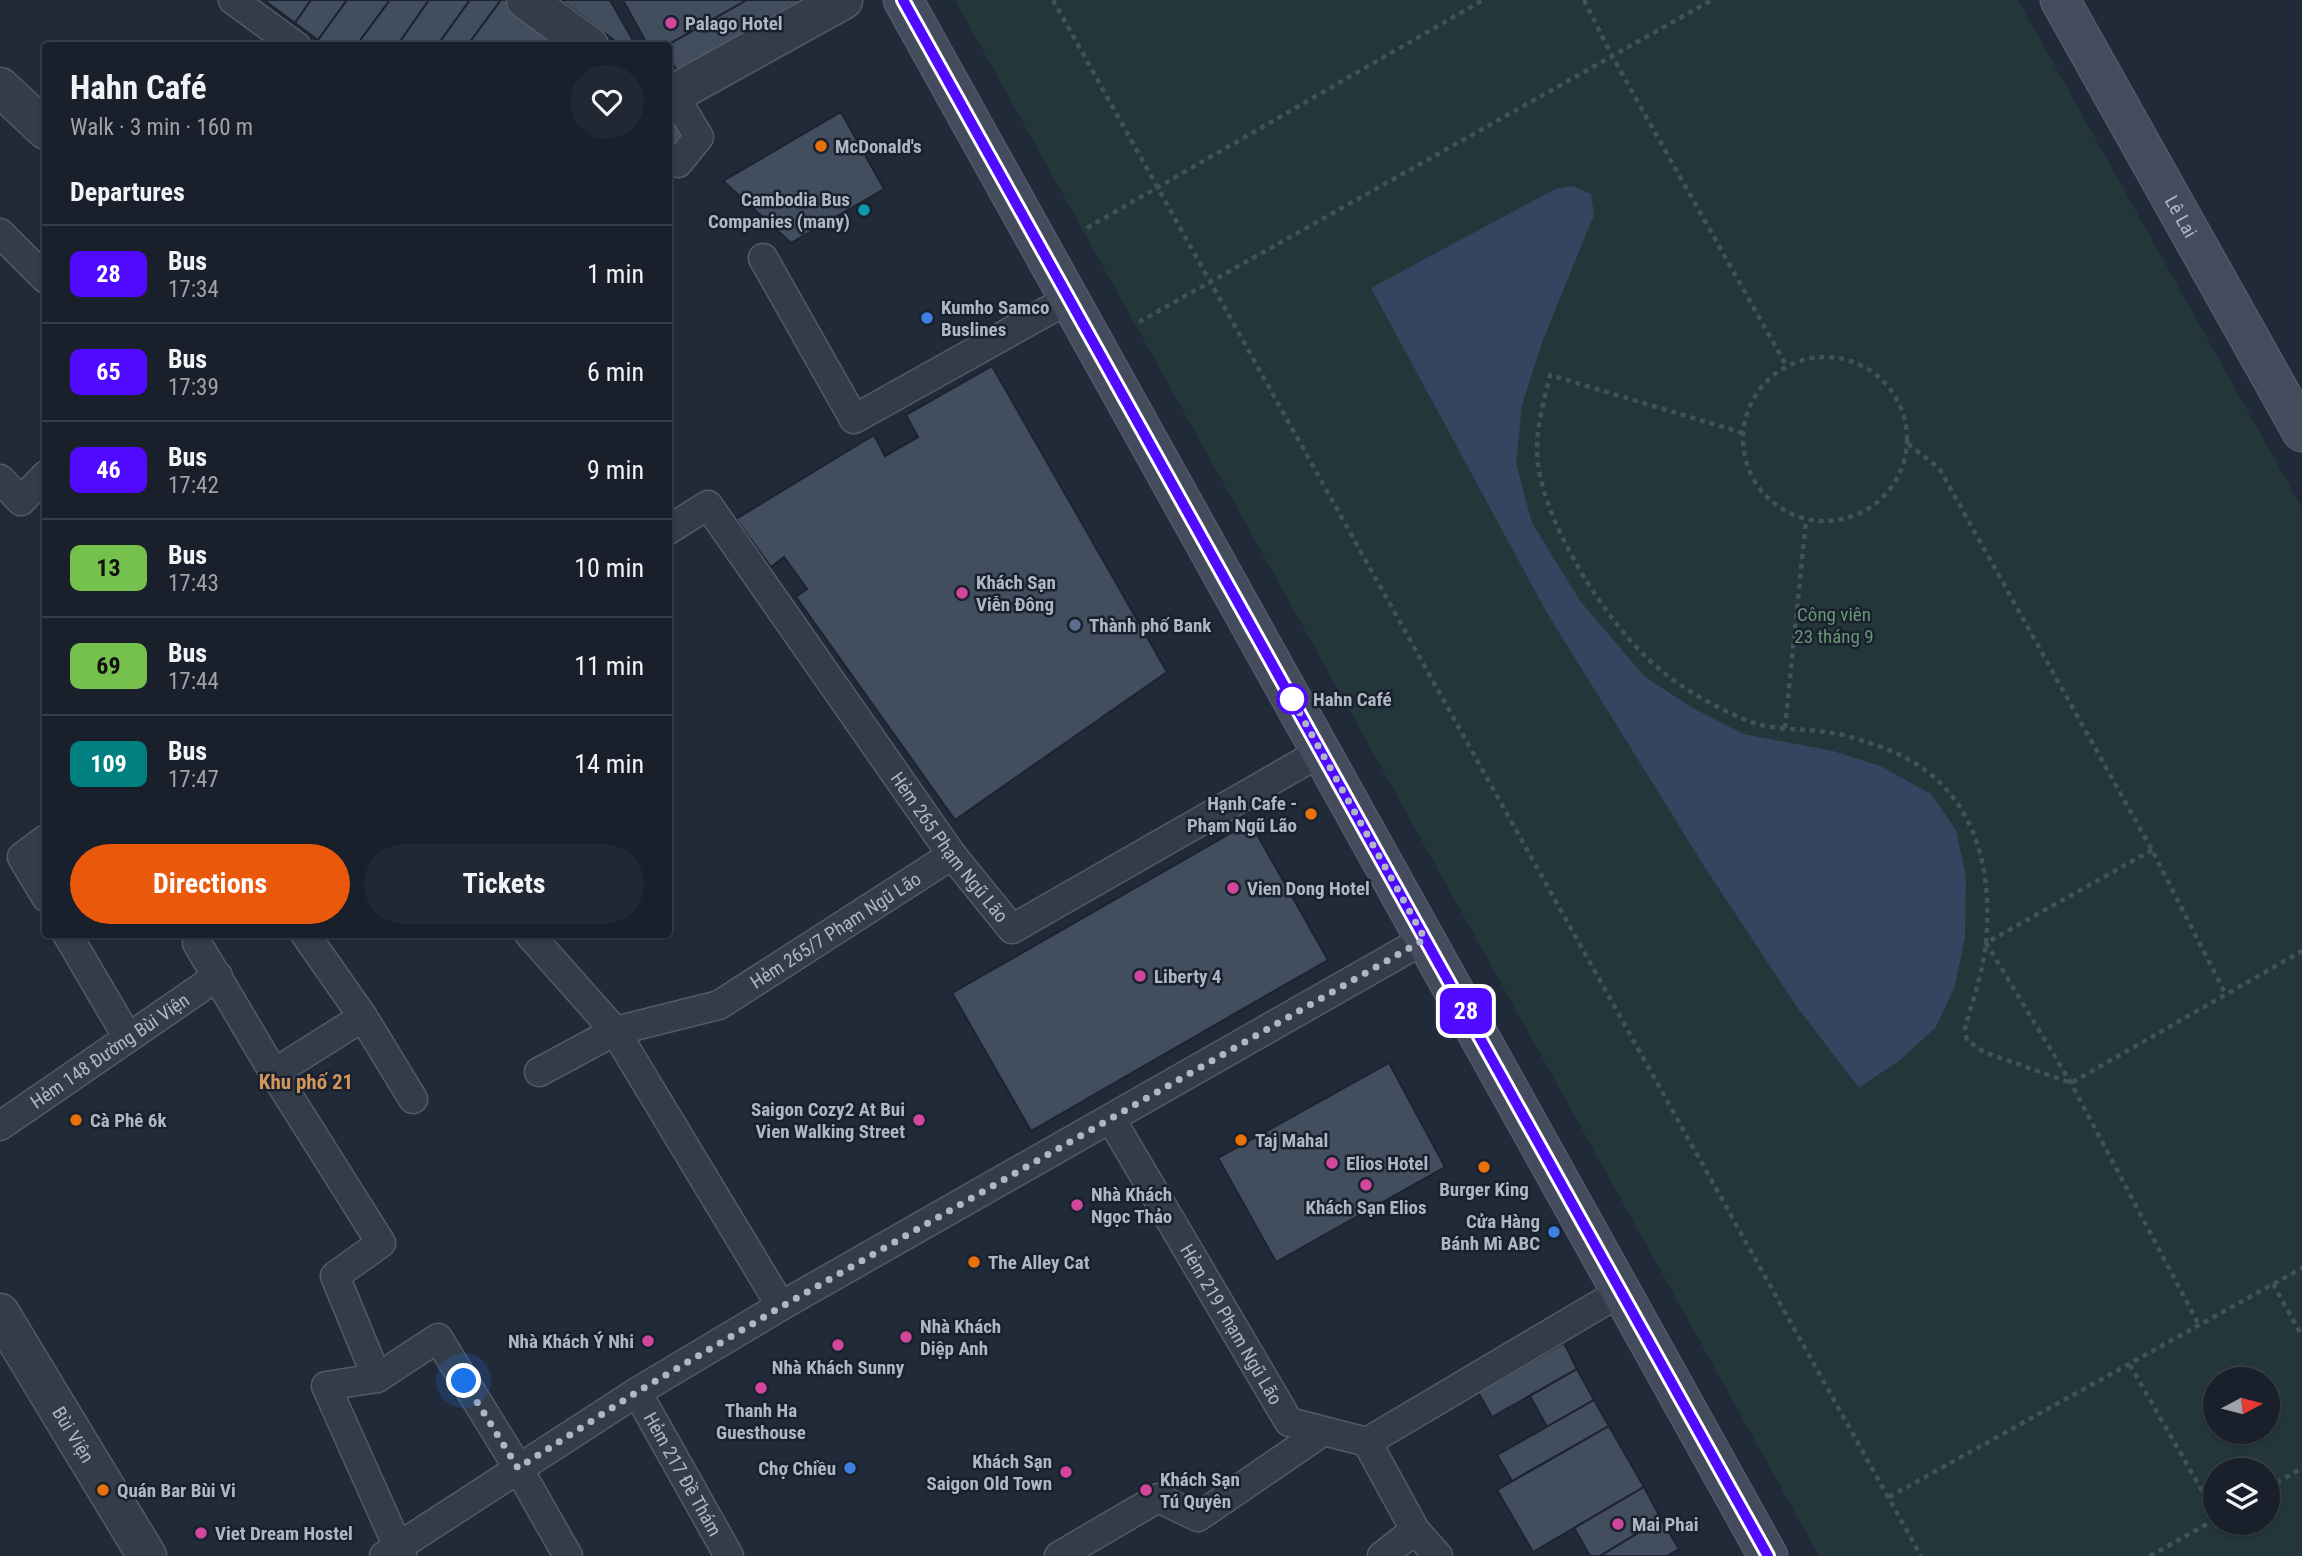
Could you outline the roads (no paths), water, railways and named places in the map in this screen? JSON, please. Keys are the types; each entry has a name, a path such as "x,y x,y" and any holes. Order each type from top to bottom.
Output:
{"main road":[{"path":"903,0 1768,1556"},
{"name":"Lê Lai","path":"2060,0 2302,432"}],"street":[{"path":"526,0 584,42"},
{"path":"672,95 843,0"},
{"path":"0,87 42,126"},
{"name":"Bùi Viện","path":"0,1313 147,1556"}],"lane":[{"path":"233,0 288,42"},
{"path":"672,97 699,137 678,163"},
{"path":"0,233 42,275"},
{"path":"763,258 854,419 1069,299"},
{"path":"0,479 21,501 42,479"},
{"name":"Hẻm 265 Phạm Ngũ Lão","path":"672,528 708,505 952,855 1012,929 1321,752"},
{"path":"42,842 22,857 42,890"},
{"name":"Hẻm 265/7 Phạm Ngũ Lão","path":"539,1072 615,1031 719,1005 952,855"},
{"path":"69,938 128,1038"},
{"path":"308,938 363,1017 413,1099"},
{"path":"533,938 615,1031 781,1307"},
{"path":"568,1556 518,1468 438,1338 377,1378 326,1385 395,1553 518,1468 637,1392 1425,939"},
{"path":"197,943 274,1073 381,1243 335,1276 377,1378"},
{"name":"Hẻm 148 Đường Bùi Viện","path":"0,1126 218,975"},
{"path":"274,1073 363,1017"},
{"name":"Hẻm 219 Phạm Ngũ Lão","path":"1111,1119 1289,1422 1367,1442"},
{"path":"1438,1556 1415,1530 1367,1442 1622,1291"},
{"name":"Hẻm 217 Ðề Thám","path":"637,1392 729,1556"},
{"path":"1059,1556 1158,1498 1198,1517 1322,1432"},
{"path":"1382,1556 1415,1530"}],"water":[{"path":"1573,186 1591,194 1594,215 1543,340 1522,405 1516,463 1532,523 1581,602 1645,677 1693,708 1743,734 1833,751 1880,766 1931,794 1956,830 1966,877 1965,937 1955,986 1936,1027 1900,1060 1859,1088 1797,1007 1704,866 1547,613 1371,288 1555,189"}],"place":[{"name":"Palago Hotel","path":"671,23"},
{"name":"McDonald's","path":"821,146"},
{"name":"Cambodia Bus Companies (many)","path":"864,210"},
{"name":"Kumho Samco Buslines","path":"927,318"},
{"name":"Khách Sạn Viễn Đông","path":"962,593"},
{"name":"Thành phố Bank","path":"1075,625"},
{"name":"Hahn Café","path":"1292,699"},
{"name":"Hạnh Cafe - Phạm Ngũ Lão","path":"1311,814"},
{"name":"Vien Dong Hotel","path":"1233,888"},
{"name":"Liberty 4","path":"1140,976"},
{"name":"Cà Phê 6k","path":"76,1120"},
{"name":"Saigon Cozy2 At Bui Vien Walking Street","path":"919,1120"},
{"name":"Taj Mahal","path":"1241,1140"},
{"name":"Elios Hotel","path":"1332,1163"},
{"name":"Burger King","path":"1484,1167"},
{"name":"Khách Sạn Elios","path":"1366,1185"},
{"name":"Nhà Khách Ngọc Thảo","path":"1077,1205"},
{"name":"Cửa Hàng Bánh Mì ABC","path":"1554,1232"},
{"name":"The Alley Cat","path":"974,1262"},
{"name":"Nhà Khách Diệp Anh","path":"906,1337"},
{"name":"Nhà Khách Ý Nhi","path":"648,1341"},
{"name":"Nhà Khách Sunny","path":"838,1345"},
{"name":"Thanh Ha Guesthouse","path":"761,1388"},
{"name":"Chợ Chiều","path":"850,1468"},
{"name":"Khách Sạn Saigon Old Town","path":"1066,1472"},
{"name":"Quán Bar Bùi Vi","path":"103,1490"},
{"name":"Khách Sạn Tú Quyên","path":"1146,1490"},
{"name":"Mai Phai","path":"1618,1524"},
{"name":"Viet Dream Hostel","path":"201,1533"}],"district":[{"name":"Khu phố 21","path":"306,1082"}],"park label":[{"name":"Công viên 23 tháng 9","path":"1834,625"}]}
